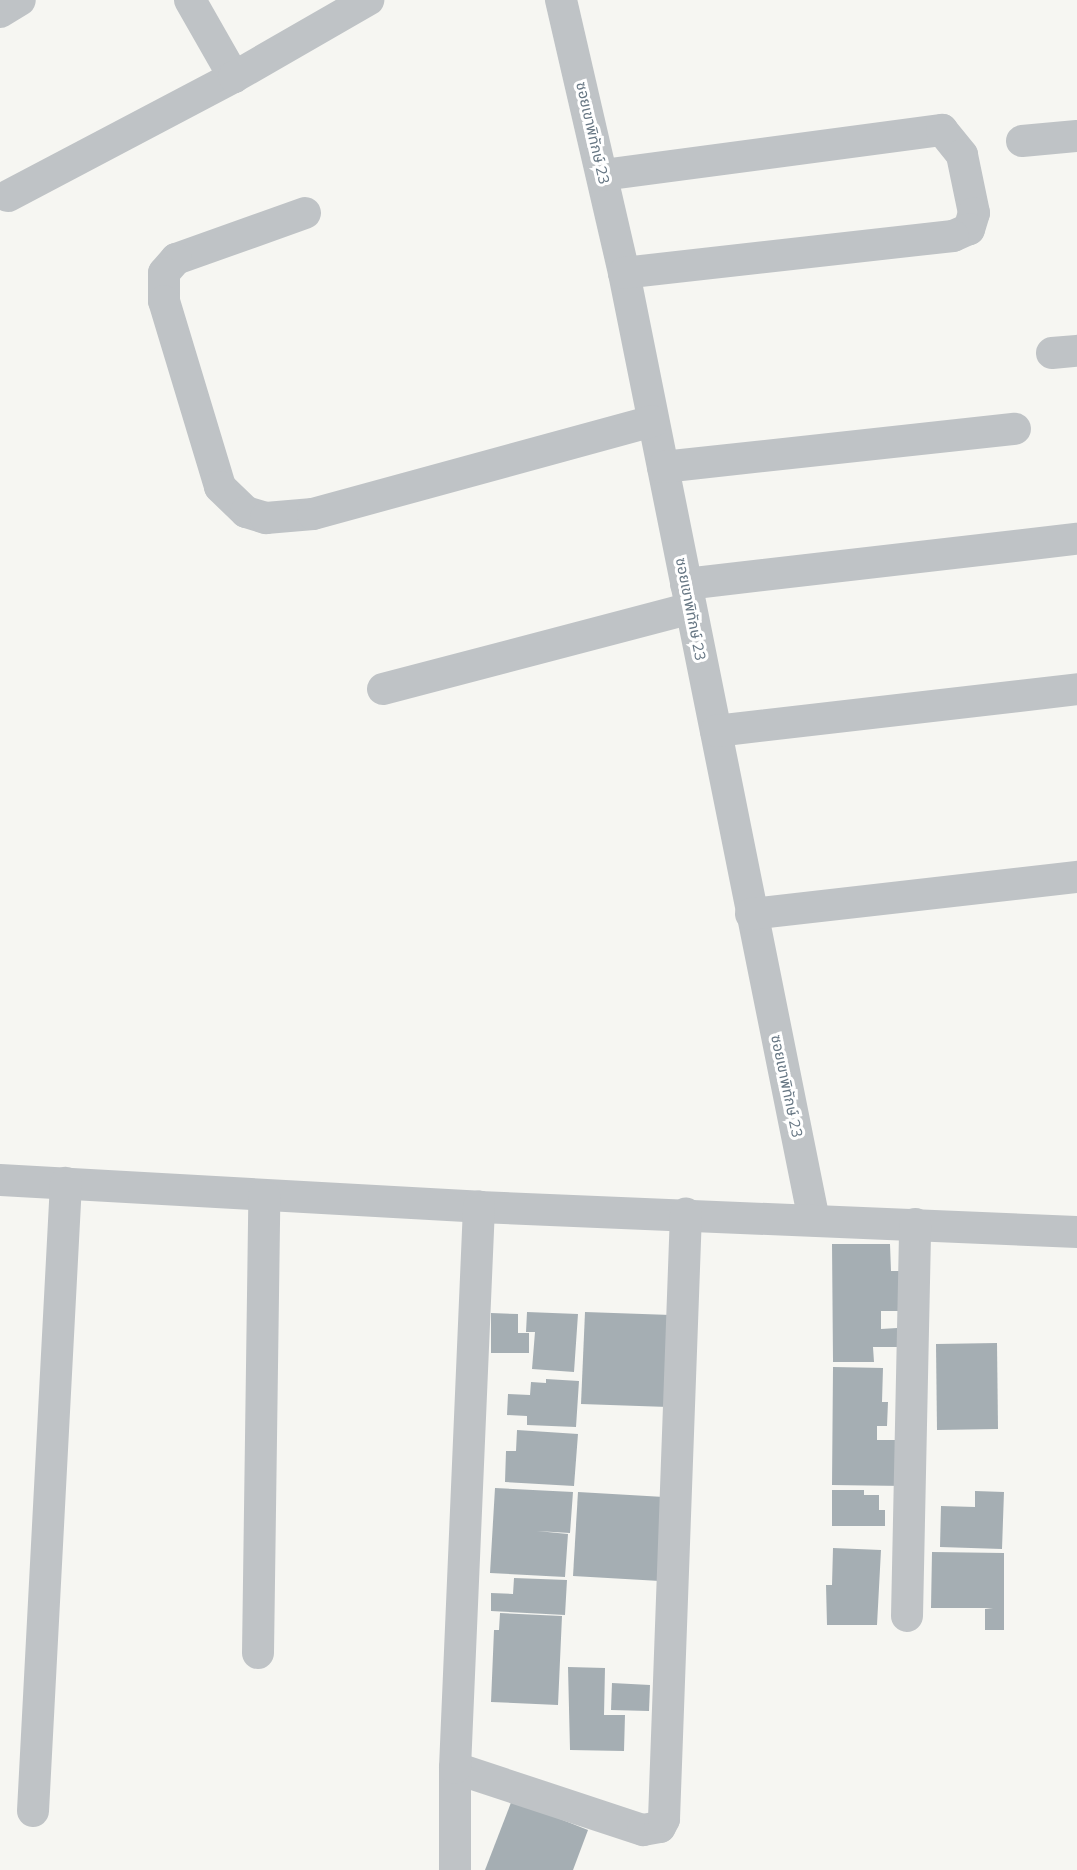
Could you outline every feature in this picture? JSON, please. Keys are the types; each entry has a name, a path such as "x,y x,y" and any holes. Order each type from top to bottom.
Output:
{"street":[{"path":"0,12 20,0"},
{"path":"190,0 234,77"},
{"path":"8,196 234,77 368,0"},
{"name":"ซอยเขาพิทักษ์ 23","path":"561,0 624,273 814,1220"},
{"path":"603,175 942,130 962,155 974,213 969,229 953,236 624,273"},
{"path":"1022,141 1077,136"},
{"path":"304,213 176,259 164,273 164,301 220,487 246,512 266,518 313,514 653,421"},
{"path":"663,467 1015,429"},
{"path":"384,689 689,596 1077,539"},
{"path":"716,731 1077,690"},
{"path":"751,914 1077,877"},
{"path":"0,1180 479,1207 686,1213 1077,1232"},
{"path":"33,1811 66,1183"},
{"path":"258,1653 264,1196"},
{"path":"455,1870 455,1768 479,1207"},
{"path":"455,1768 643,1830 660,1827 664,1820 686,1213"},
{"path":"907,1616 915,1224"}],"building":[{"path":"832,1244 890,1244 891,1271 902,1271 902,1311 881,1311 881,1329 897,1328 897,1347 873,1347 874,1362 833,1362"},
{"path":"527,1312 578,1314 574,1372 532,1369 535,1332 526,1332"},
{"path":"585,1312 671,1315 668,1407 581,1404"},
{"path":"491,1313 518,1314 518,1333 529,1333 529,1353 491,1353"},
{"path":"997,1343 998,1429 937,1430 936,1344"},
{"path":"833,1367 883,1368 882,1402 888,1402 887,1426 877,1426 877,1440 904,1440 904,1486 832,1485"},
{"path":"546,1379 579,1381 576,1427 527,1425 527,1416 507,1415 508,1394 530,1395 531,1382 546,1383"},
{"path":"517,1430 578,1434 574,1486 505,1482 506,1451 516,1451"},
{"path":"495,1488 573,1492 570,1533 537,1531 568,1534 565,1577 490,1573"},
{"path":"832,1490 864,1490 864,1495 879,1495 879,1510 885,1510 885,1526 832,1526"},
{"path":"975,1491 1004,1492 1002,1549 940,1547 941,1506 975,1507"},
{"path":"578,1492 664,1497 660,1581 573,1576"},
{"path":"833,1548 881,1550 877,1625 827,1625 826,1585 832,1585"},
{"path":"932,1552 1004,1553 1004,1630 985,1630 985,1609 993,1608 931,1608"},
{"path":"514,1578 567,1580 565,1615 491,1611 491,1593 513,1594"},
{"path":"500,1613 562,1616 558,1705 491,1702 494,1630 499,1630"},
{"path":"568,1667 605,1668 604,1715 625,1715 624,1751 570,1750"},
{"path":"612,1683 650,1685 649,1711 611,1710"},
{"path":"512,1800 588,1830 573,1870 485,1870"}]}
